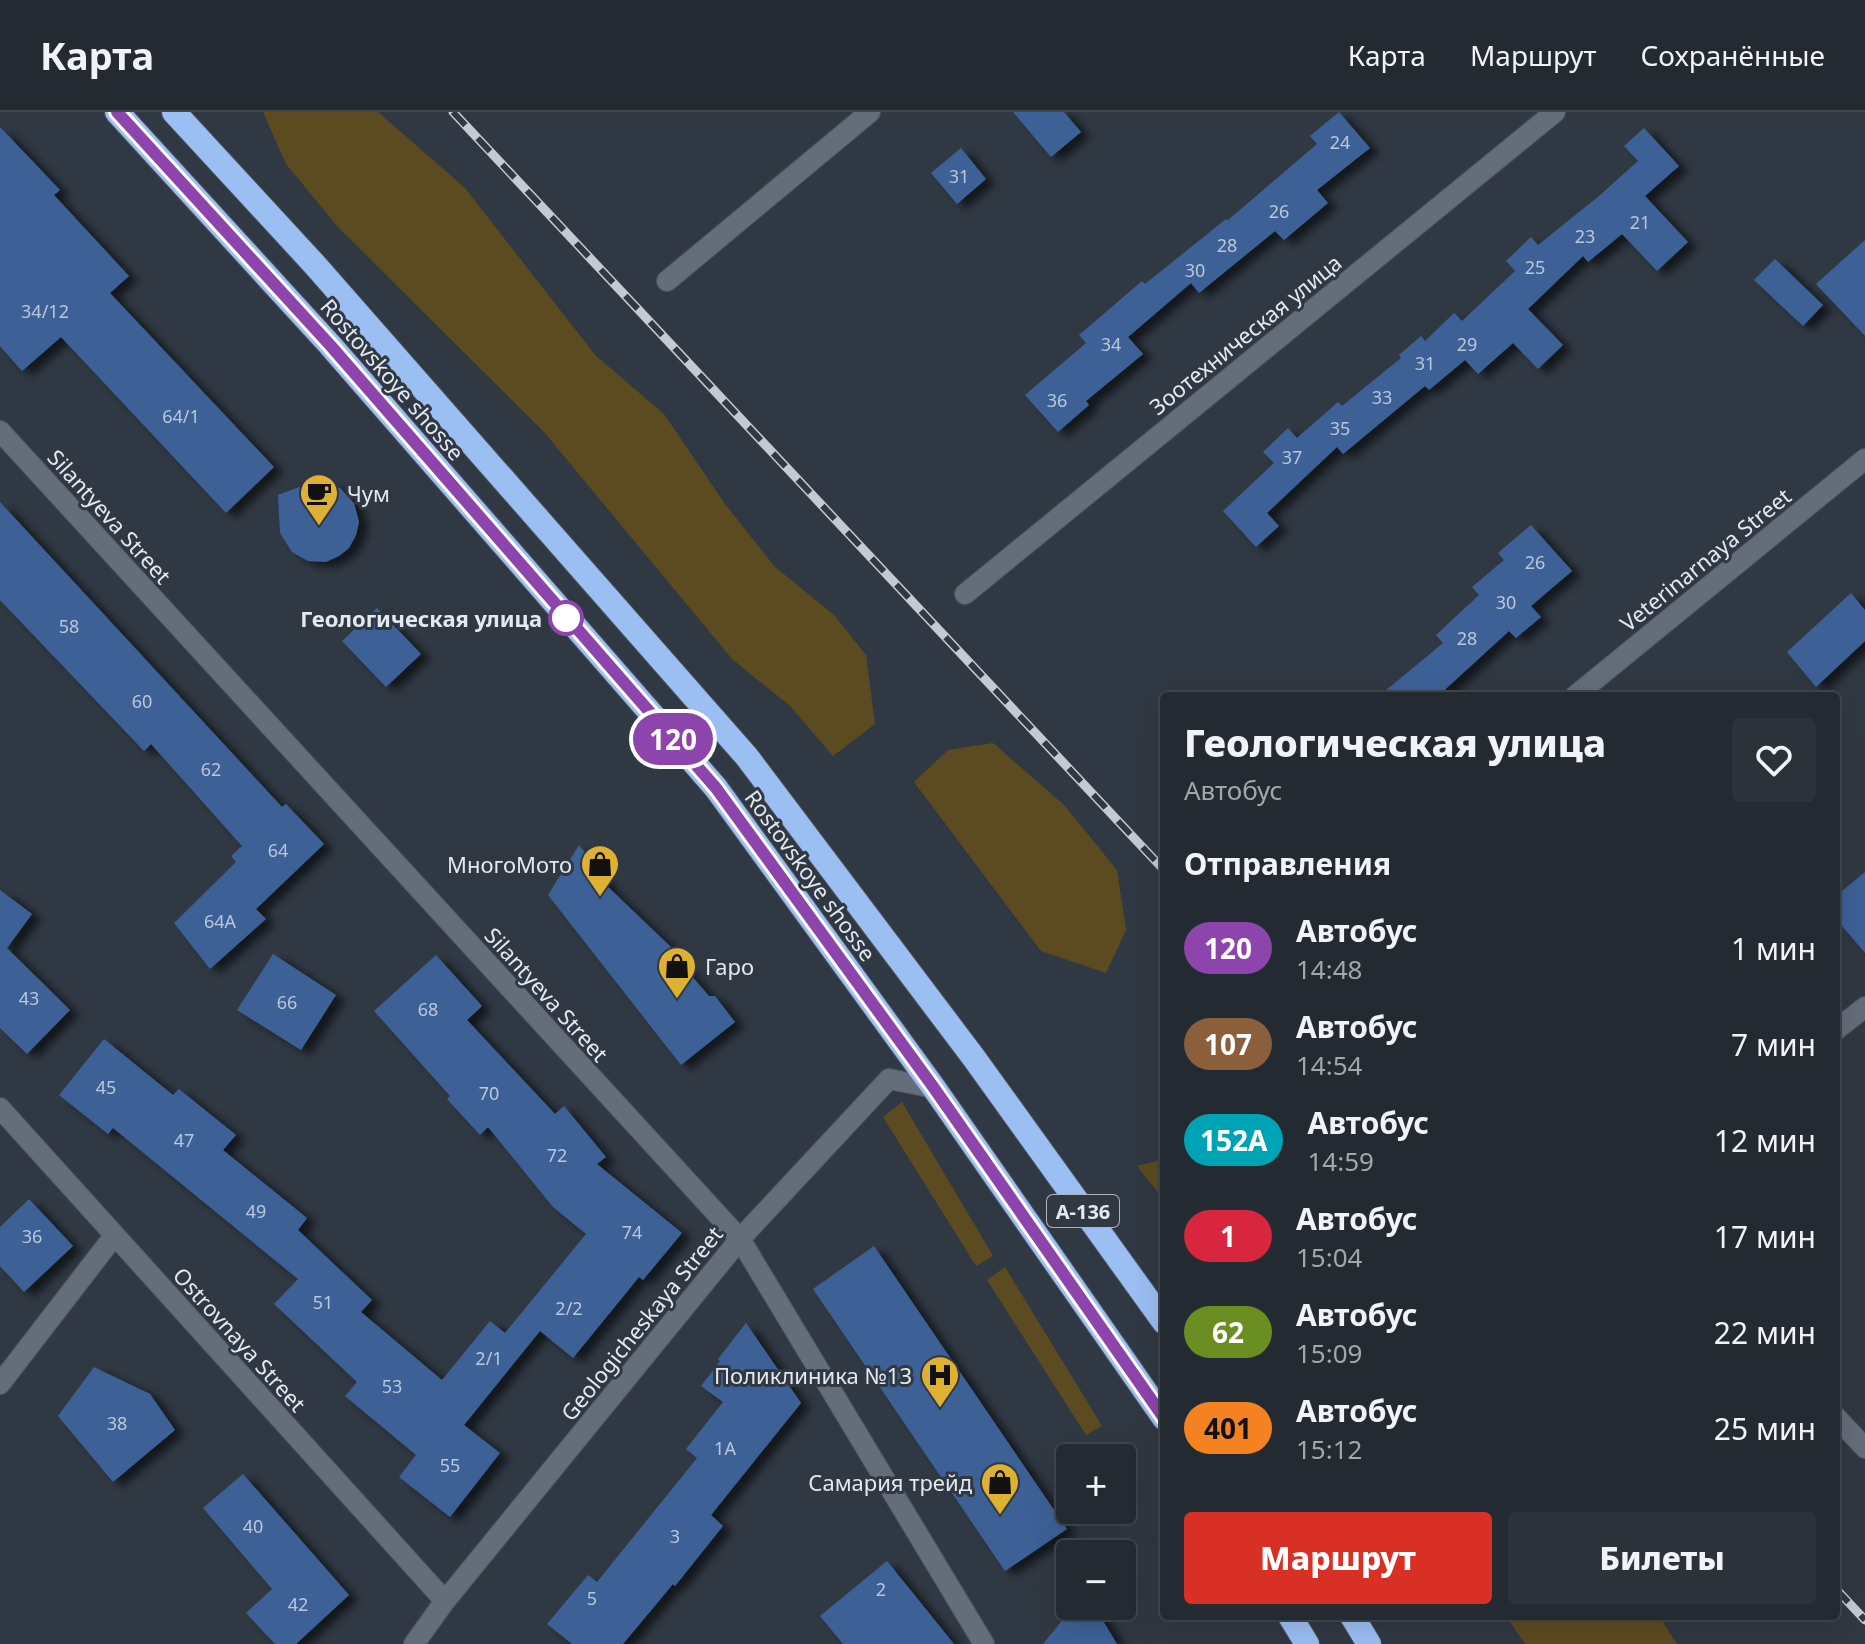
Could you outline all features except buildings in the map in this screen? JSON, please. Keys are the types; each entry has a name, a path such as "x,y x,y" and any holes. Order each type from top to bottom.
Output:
{"highway":[{"name":"Rostovskoye shosse","path":"117,112 330,345 716,788 934,1088 1160,1412"},
{"name":"Rostovskoye shosse","path":"174,112 315,265 747,757 974,1058 1160,1316"},
{"path":"1292,1620 1307,1644"},
{"path":"1354,1620 1369,1644"}],"street":[{"path":"667,281 870,112"},
{"name":"Зоотехническая улица","path":"965,594 1555,112"},
{"name":"Silantyeva Street","path":"0,431 740,1239 984,1644"},
{"name":"Veterinarnaya Street","path":"1580,692 1865,459"},
{"path":"1840,1027 1865,1007"},
{"name":"Geologicheskaya Street","path":"414,1644 445,1601 740,1239 889,1079 934,1088"},
{"name":"Ostrovnaya Street","path":"0,1108 445,1601"},
{"path":"0,1384 114,1236"},
{"path":"1840,1421 1865,1448"}],"shaded area":[{"path":"263,112 378,112 465,188 596,356 664,414 725,504 775,567 834,615 866,655 875,724 833,756 790,706 732,659 544,432 338,227 286,164"},
{"path":"993,743 1064,805 1117,870 1126,930 1106,973 1041,951 914,782 948,750"},
{"path":"902,1102 993,1256 976,1266 883,1117"},
{"path":"1160,1160 1160,1195 1137,1166"},
{"path":"1005,1267 1102,1426 1086,1435 987,1280"},
{"path":"1509,1620 1662,1620 1677,1644 1525,1644"}],"railway":[{"path":"453,112 1160,866"},
{"path":"1840,1593 1865,1620"}],"bus line":[{"name":"120","path":"117,112 330,345 716,788 934,1088 1160,1412"}],"place":[{"name":"Чум","path":"319,527"},
{"name":"Геологическая улица","path":"566,618"},
{"name":"МногоМото","path":"600,898"},
{"name":"Гаро","path":"677,1000"},
{"name":"Поликлиника №13","path":"940,1409"},
{"name":"Самария трейд","path":"1000,1516"}]}
